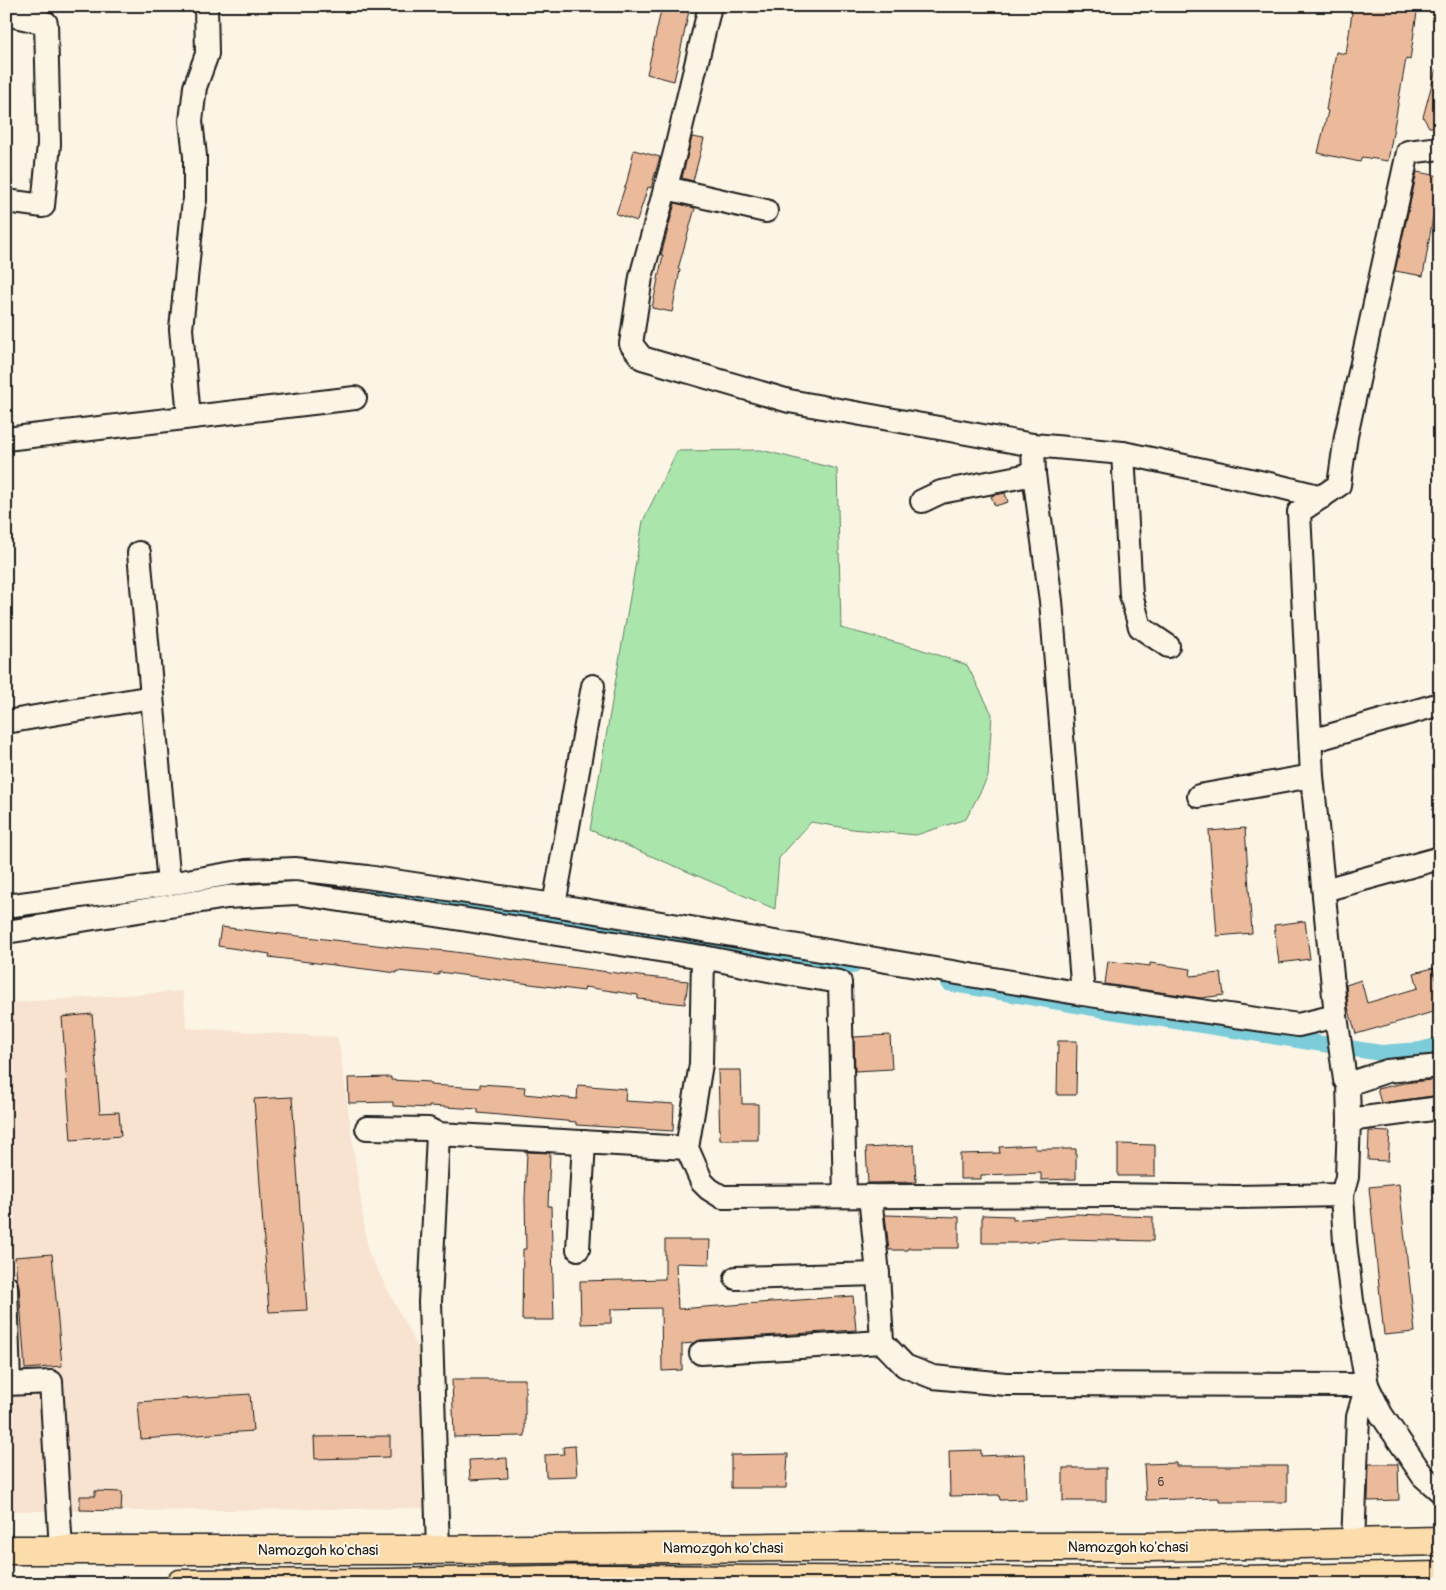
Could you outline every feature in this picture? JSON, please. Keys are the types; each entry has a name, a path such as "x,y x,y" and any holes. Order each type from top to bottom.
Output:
{"main road":[{"name":"Namozgoh ko'chasi","path":"6,1550 1150,1547 1440,1541"},
{"path":"946,1547 946,1581"},
{"path":"379,1550 380,1583"},
{"path":"180,1584 543,1580 1143,1583 1440,1576"}],"street":[{"path":"189,418 181,329 195,200 195,156 191,121 195,88 207,54 206,6"},
{"path":"710,6 666,188 641,277 631,344 642,358 789,402 1034,445 1123,453 1322,497"},
{"path":"6,14 46,23 49,144 43,206 6,201"},
{"path":"1440,148 1408,152 1346,436 1339,485 1299,512 1312,776 1336,1016 1347,1082 1349,1120 1347,1177 1342,1195 1352,1301 1367,1385 1381,1414 1423,1476 1440,1491"},
{"path":"666,188 766,211"},
{"path":"6,440 356,398"},
{"path":"1034,445 1034,474 1051,601 1083,994"},
{"path":"1123,453 1131,595 1140,627 1168,646"},
{"path":"922,501 941,492 1034,474"},
{"path":"139,552 169,884"},
{"path":"554,904 593,686"},
{"path":"6,722 152,697"},
{"path":"1310,741 1440,704"},
{"path":"1198,796 1312,776"},
{"path":"1324,890 1440,858"},
{"path":"6,906 169,884 246,871 295,869 367,877 554,904 1083,994 1298,1025 1336,1016"},
{"path":"6,932 227,897 296,893 703,957 840,982 844,1196"},
{"path":"703,957 701,1064 687,1148 702,1182 722,1197 1114,1195 1236,1197 1342,1195"},
{"path":"1347,1082 1387,1071 1440,1066"},
{"path":"1349,1120 1440,1108"},
{"path":"367,1128 428,1128 438,1134 687,1148"},
{"path":"438,1134 430,1302 438,1550"},
{"path":"578,1249 584,1142"},
{"path":"870,1196 878,1274 882,1342 905,1366 933,1377 1006,1384 1367,1385"},
{"path":"736,1278 878,1274"},
{"path":"6,1286 8,1384 51,1382 62,1550"},
{"path":"701,1354 882,1342"},
{"path":"1353,1544 1358,1417 1367,1385"}],"shaded area":[{"path":"183,991 187,1028 338,1037 368,1252 428,1367 432,1508 6,1511 6,1003"}],"green space":[{"path":"761,450 837,469 841,628 917,648 967,665 992,714 988,777 966,819 916,835 852,829 811,822 779,858 775,909 590,830 643,521 677,451"}],"building":[{"path":"662,6 690,6 674,81 647,74"},
{"path":"1353,6 1378,6 1417,12 1410,60 1406,59 1388,161 1362,157 1360,162 1318,153 1328,111 1326,110 1336,52 1346,54"},
{"path":"1436,69 1440,70 1440,127 1429,127 1423,117"},
{"path":"692,137 704,139 693,181 682,178"},
{"path":"634,150 660,157 651,188 648,187 637,221 616,214 627,181"},
{"path":"1417,172 1440,176 1423,276 1395,271"},
{"path":"675,203 695,208 678,269 680,270 672,312 652,308 663,255 661,255"},
{"path":"1005,493 1008,502 995,506 991,496"},
{"path":"1245,828 1252,933 1217,936 1209,831"},
{"path":"1305,921 1310,959 1279,963 1274,925"},
{"path":"221,927 402,948 447,951 688,981 685,1004 638,999 638,995 585,987 584,991 439,972 439,975 397,971 397,973 269,957 270,954 218,946"},
{"path":"1108,961 1150,966 1150,963 1191,969 1190,976 1221,973 1224,995 1201,998 1105,984"},
{"path":"1433,968 1440,992 1440,1010 1356,1034 1348,1007 1346,985 1361,980 1367,1003 1418,988 1414,973"},
{"path":"92,1014 100,1113 119,1112 121,1136 71,1140 62,1017"},
{"path":"890,1035 892,1069 855,1071 854,1037"},
{"path":"1058,1041 1077,1041 1076,1095 1057,1095"},
{"path":"718,1070 741,1070 742,1104 758,1104 758,1140 720,1140"},
{"path":"391,1077 391,1080 430,1082 430,1085 480,1088 480,1084 525,1087 524,1094 577,1099 578,1085 626,1089 625,1101 674,1104 673,1131 576,1125 576,1122 478,1113 478,1109 393,1106 393,1102 349,1103 348,1078"},
{"path":"1440,1079 1440,1095 1381,1103 1377,1089 1404,1083"},
{"path":"292,1097 307,1310 269,1312 254,1099"},
{"path":"1369,1131 1390,1132 1388,1161 1368,1160"},
{"path":"1118,1144 1155,1145 1155,1176 1118,1176"},
{"path":"914,1145 916,1182 868,1183 866,1148"},
{"path":"1035,1145 1035,1149 1076,1149 1076,1179 1041,1180 1041,1173 981,1175 981,1179 960,1179 960,1154 1000,1153 999,1147"},
{"path":"527,1152 550,1153 548,1206 551,1206 554,1320 522,1320 523,1249 526,1249 525,1199"},
{"path":"1399,1184 1415,1332 1384,1335 1369,1187"},
{"path":"1075,1214 1153,1217 1153,1241 1063,1239 1019,1243 982,1243 982,1215 1013,1216 1013,1220"},
{"path":"885,1215 959,1217 959,1248 889,1250"},
{"path":"665,1240 710,1240 709,1264 676,1263 678,1309 853,1296 856,1330 700,1340 682,1344 682,1370 662,1371 661,1308 611,1309 611,1323 581,1324 580,1281 665,1279"},
{"path":"52,1254 62,1366 25,1369 15,1257"},
{"path":"452,1379 525,1379 525,1436 454,1437"},
{"path":"250,1394 253,1431 141,1439 138,1402"},
{"path":"390,1436 390,1457 315,1459 314,1437"},
{"path":"575,1446 577,1476 546,1477 545,1455 564,1454 563,1447"},
{"path":"981,1450 981,1456 1024,1454 1026,1499 1000,1500 999,1495 950,1496 949,1451"},
{"path":"788,1454 786,1488 731,1488 731,1455"},
{"path":"507,1458 508,1478 470,1480 469,1460"},
{"path":"1176,1463 1176,1466 1287,1466 1287,1502 1219,1502 1219,1498 1146,1500 1144,1464"},
{"path":"1369,1464 1398,1464 1399,1500 1368,1501"},
{"path":"1063,1468 1106,1468 1106,1501 1063,1501"},
{"path":"95,1491 122,1492 121,1511 80,1510 80,1496 95,1496"}],"waterway":[{"path":"374,888 514,915 853,966"},
{"path":"948,983 1111,1011 1381,1053 1420,1050 1440,1045"}]}
